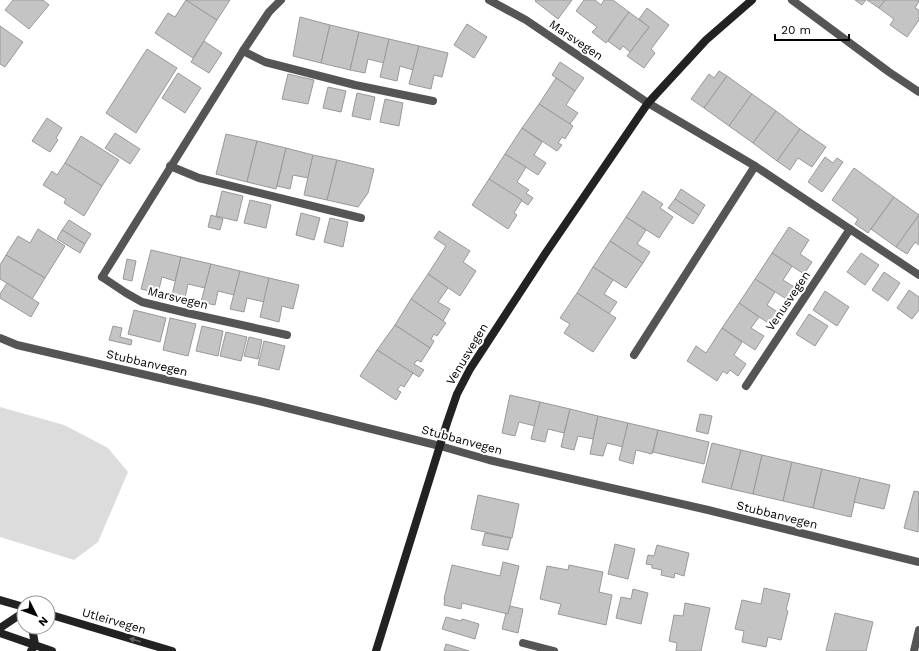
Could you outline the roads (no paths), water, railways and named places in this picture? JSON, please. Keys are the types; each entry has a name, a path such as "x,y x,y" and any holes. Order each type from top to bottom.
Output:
{"street":[{"name":"Marsvegen","path":"282,0 269,12 243,51 102,276 142,302 287,335"},
{"name":"Marsvegen","path":"489,0 526,20 648,102"},
{"name":"Venusvegen","path":"376,651 457,394 470,369 544,254 648,102 706,40 752,0"},
{"path":"792,0 919,92"},
{"path":"243,51 265,62 355,85 433,101"},
{"path":"648,102 755,166 919,275"},
{"path":"170,166 199,178 361,218"},
{"path":"634,356 755,166"},
{"name":"Venusvegen","path":"746,386 850,229"},
{"name":"Stubbanvegen","path":"0,338 17,345 263,402 495,461 708,510 919,562"},
{"path":"0,600 16,605"},
{"name":"Utleirvegen","path":"56,616 172,651"},
{"path":"0,628 16,617"},
{"path":"914,651 919,630"},
{"path":"0,633 33,648 52,651"},
{"path":"32,635 33,648"},
{"path":"523,643 554,651"}]}
